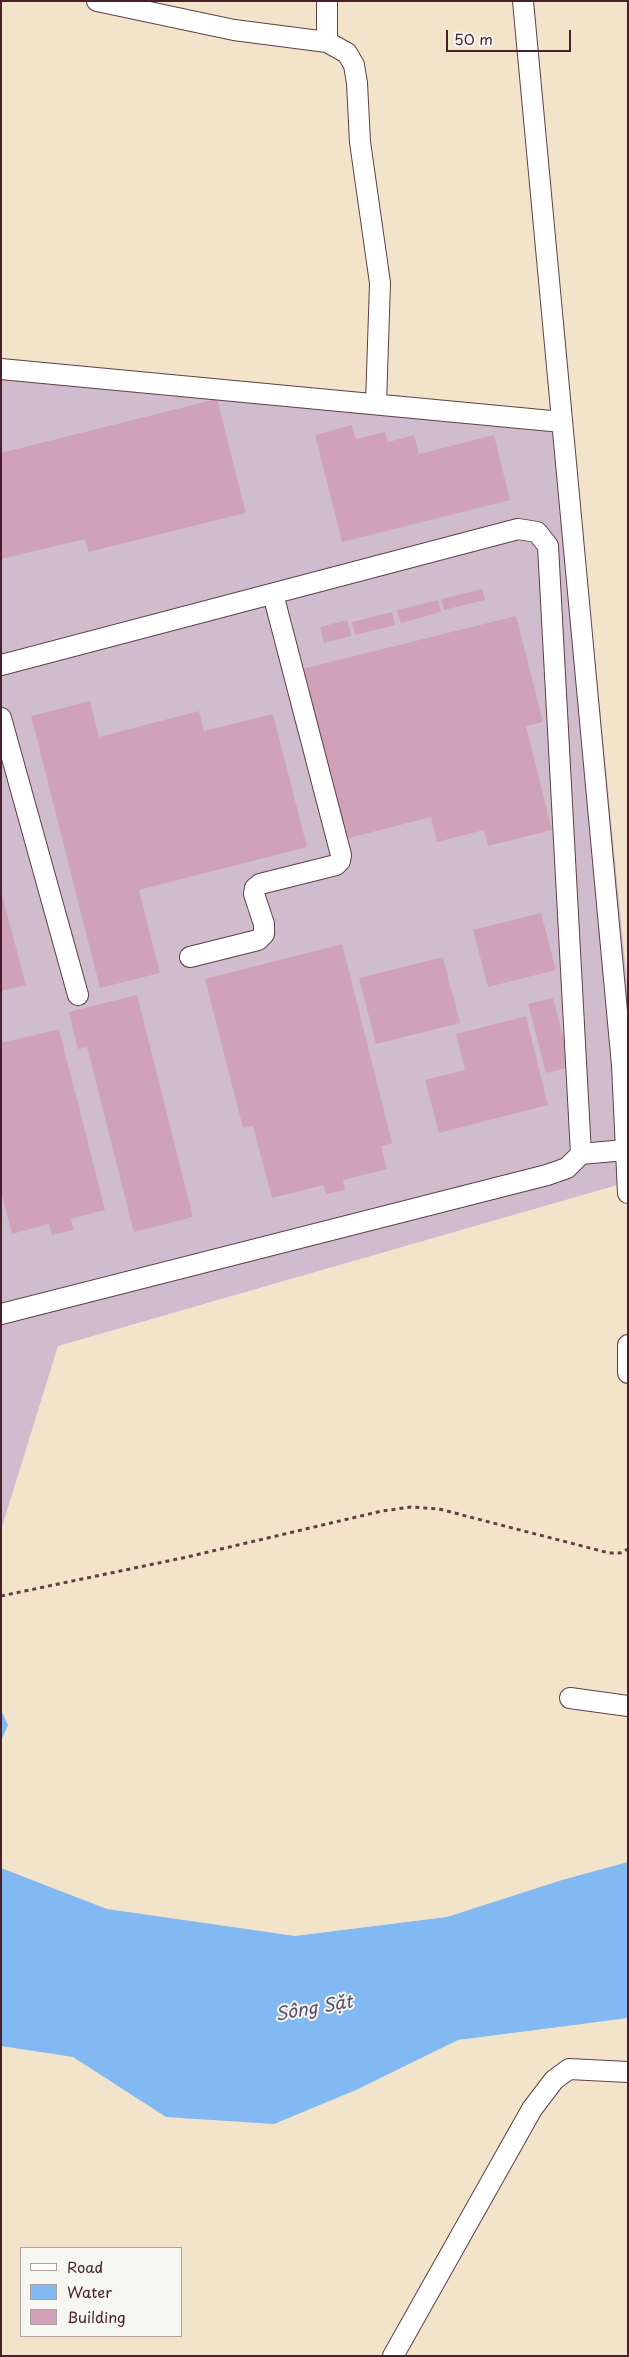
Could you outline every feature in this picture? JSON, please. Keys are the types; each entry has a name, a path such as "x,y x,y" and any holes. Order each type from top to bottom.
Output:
{"street":[{"path":"98,1 234,30 327,42 347,53 354,65 357,83 360,142 380,283 376,404"},
{"path":"327,1 327,42"},
{"path":"523,1 625,1066 625,1150 628,1193"},
{"path":"1,369 562,422"},
{"path":"1,665 518,529 537,532 548,546 581,1154"},
{"path":"190,957 258,940 264,934 264,924 254,894 255,888 260,884 336,865 340,861 341,856 273,594"},
{"path":"1,718 78,996"},
{"path":"1,1314 547,1175 566,1168 581,1154 625,1150"},
{"path":"628,1345 628,1373"},
{"path":"570,1698 628,1706"},
{"path":"393,2356 532,2109 554,2080 569,2069 628,2072"}],"path":[{"path":"1,1596 187,1557 382,1511 411,1507 439,1509 609,1553 620,1553 628,1549"}],"shaded area":[{"path":"1,374 571,418 628,991 628,1182 58,1346 1,1530"}],"water":[{"path":"1,1710 8,1725 1,1741"},
{"name":"Sông Sặt","path":"628,1862 628,2018 458,2040 356,2090 274,2124 166,2117 73,2057 1,2046 1,1868 107,1909 295,1936 447,1917 562,1880"}],"building":[{"path":"217,399 246,513 88,552 85,539 1,559 1,453"},
{"path":"352,425 356,439 385,432 388,442 414,435 419,454 494,435 510,500 342,542 315,435"},
{"path":"482,589 485,600 444,610 441,599"},
{"path":"438,600 441,612 401,623 397,610"},
{"path":"392,612 395,625 355,635 352,622"},
{"path":"516,616 543,722 526,726 552,830 488,846 484,830 437,842 431,817 345,839 302,669"},
{"path":"347,620 351,636 324,643 320,627"},
{"path":"90,701 99,737 199,711 204,731 273,714 307,847 139,890 160,973 100,988 31,716"},
{"path":"1,891 26,985 1,991"},
{"path":"541,913 556,970 488,987 473,930"},
{"path":"342,944 392,1143 381,1146 387,1169 343,1180 345,1190 326,1194 324,1185 272,1198 253,1126 243,1128 205,979"},
{"path":"443,957 460,1023 376,1044 359,978"},
{"path":"137,995 193,1217 134,1232 87,1047 78,1049 69,1012"},
{"path":"553,998 571,1067 546,1073 528,1004"},
{"path":"526,1016 548,1105 439,1133 425,1080 465,1070 456,1034"},
{"path":"59,1029 105,1210 71,1219 74,1230 52,1235 49,1224 12,1234 1,1191 1,1043"}]}
